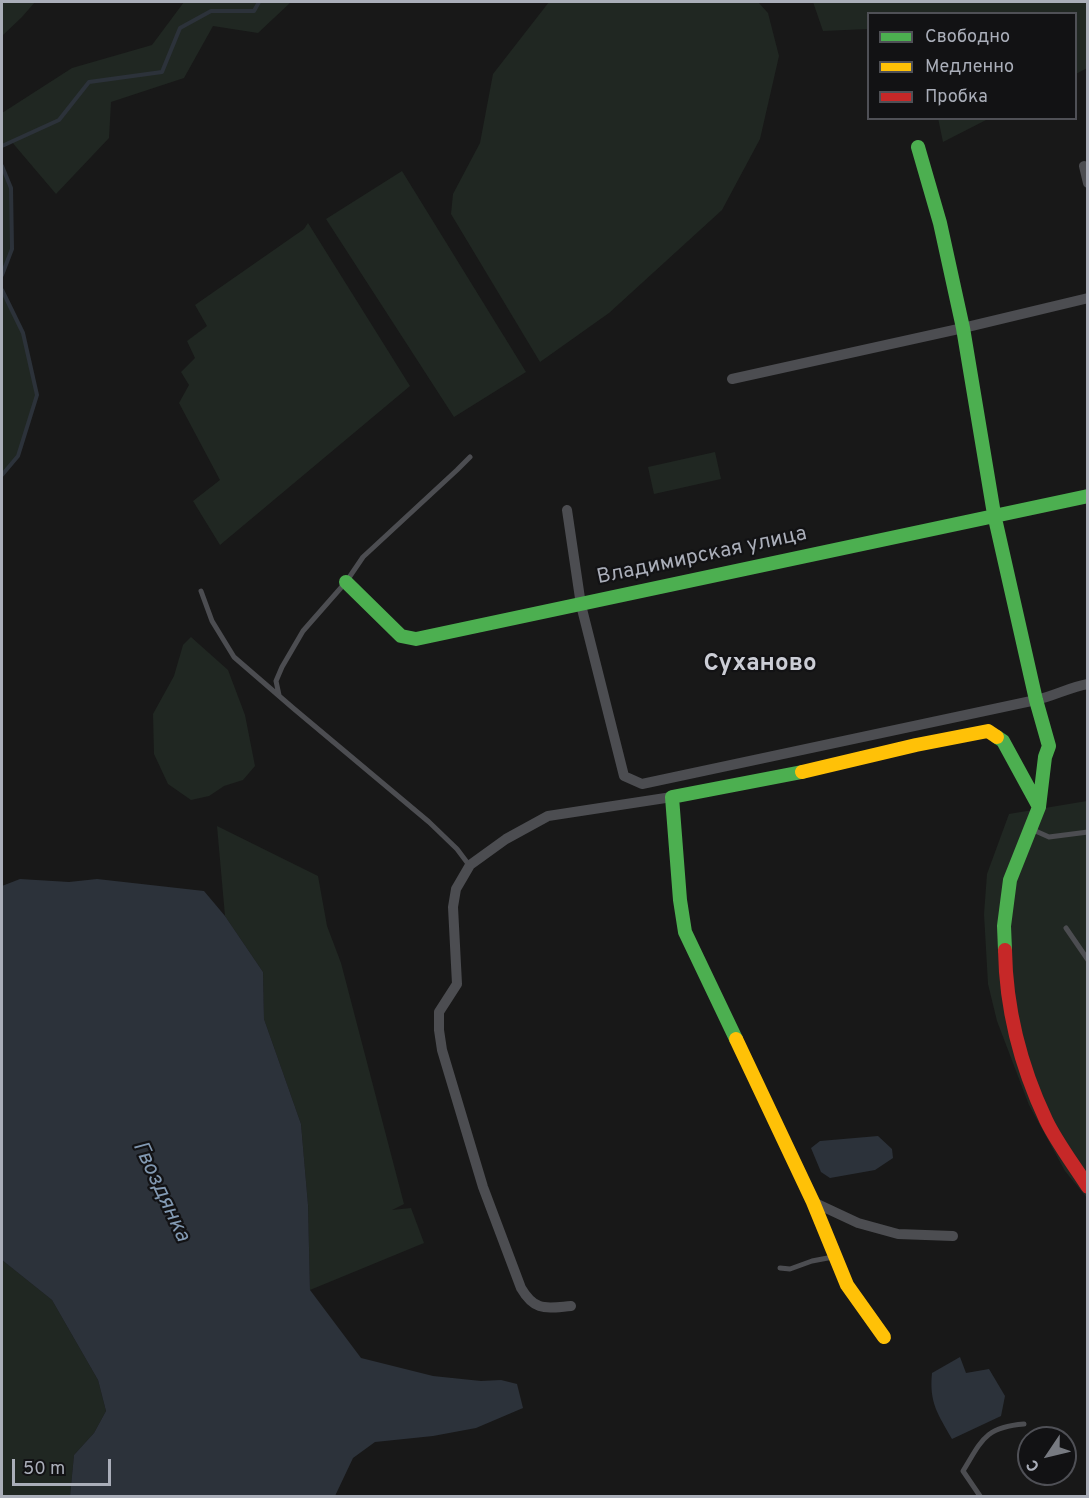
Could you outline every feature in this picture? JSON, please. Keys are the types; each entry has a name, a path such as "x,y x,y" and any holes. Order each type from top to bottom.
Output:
{"street":[{"path":"918,147 940,223 963,328 994,514 1036,700 1049,746 1045,757 1039,807 1010,880 1004,926 1005,971 1010,1007 1019,1050 1042,1113 1064,1152 1088,1187"},
{"path":"1084,166 1088,183"},
{"path":"732,379 963,328 1088,297"},
{"name":"Владимирская улица","path":"346,582 401,636 416,639 582,605 994,514 1088,496"},
{"path":"567,510 582,605 624,776 642,784 1036,700 1088,684"},
{"path":"571,1306 539,1307 527,1298 521,1288 483,1187 442,1050 439,1012 457,984 453,907 456,889 470,865 506,839 548,816 778,778 988,731 1003,741 1039,807"},
{"path":"672,797 680,900 685,932 827,1232 847,1285 884,1337"},
{"path":"813,1202 858,1223 898,1234 953,1236"}],"lane":[{"path":"279,695 276,681 303,632 346,582 363,557 458,470 470,456"},
{"path":"201,591 212,621 234,657 429,822 470,865"},
{"path":"1031,829 1049,837 1088,832"},
{"path":"1066,928 1088,960"},
{"path":"780,1268 790,1269 812,1261 835,1257"},
{"path":"980,1497 963,1471 986,1435 1005,1425 1024,1424"}],"shaded area":[{"path":"2,2 35,2 2,36"},
{"path":"184,2 291,2 258,33 213,26 184,78 111,102 109,138 56,194 11,141 2,146 2,113 72,68 152,45"},
{"path":"549,2 758,2 768,13 779,56 760,139 722,210 609,313 540,362 451,214 453,194 480,143 493,74"},
{"path":"813,2 1087,2 1087,68 1077,73 1077,12 867,12 867,29 823,31"},
{"path":"938,120 986,120 943,142"},
{"path":"2,167 11,188 12,249 2,275"},
{"path":"402,171 526,372 454,417 326,219"},
{"path":"308,223 410,386 220,545 193,501 220,480 179,403 189,385 181,372 195,358 187,341 207,326 195,305 304,229"},
{"path":"2,290 23,333 37,395 18,456 2,475"},
{"path":"715,452 721,479 654,494 648,467"},
{"path":"191,637 228,670 245,715 255,766 243,780 224,786 209,796 191,800 168,784 154,754 153,714 174,676 183,645"},
{"path":"1087,801 1087,1198 1065,1171 1029,1105 997,1021 988,984 984,914 987,874 1009,814"},
{"path":"217,826 318,876 327,926 341,963 404,1204 392,1210 411,1208 424,1243 310,1290 308,1205 301,1124 264,1019 263,972 225,916"},
{"path":"2,1260 52,1300 98,1380 106,1411 94,1433 74,1455 70,1496 2,1496"}],"water":[{"path":"20,879 69,882 97,879 204,891 225,916 263,972 264,1019 301,1124 308,1205 310,1290 361,1358 433,1376 481,1381 501,1380 517,1384 523,1408 476,1428 433,1436 375,1442 353,1458 335,1496 70,1496 74,1455 94,1433 106,1411 98,1380 52,1300 2,1260 2,886"},
{"path":"878,1136 892,1149 893,1158 875,1170 830,1178 821,1172 811,1148 820,1141"},
{"path":"960,1357 966,1373 989,1369 1005,1396 1001,1416 952,1439 933,1400 931,1383 932,1373"}],"waterway":[{"name":"Гвоздянка","path":"2,146 59,120 89,82 162,72 180,28 211,11 254,11 259,2"},
{"name":"Гвоздянка","path":"2,166 11,188 12,249 2,275"},
{"name":"Гвоздянка","path":"2,290 23,333 37,395 18,456 2,475"}],"traffic: fast":[{"path":"918,147 940,223 963,328 994,514 1036,700 1049,746 1045,757 1039,807 1010,880 1004,926 1005,950"},
{"path":"346,582 401,636 416,639 1088,496"},
{"path":"997,737 1003,741 1039,807"},
{"path":"736,1039 685,932 680,900 672,797 802,772"}],"traffic: slow":[{"path":"802,772 916,745 988,731 997,737"},
{"path":"736,1039 813,1202 847,1285 884,1337"}],"traffic: jam":[{"path":"1005,950 1012,1016 1029,1079 1050,1129 1088,1187"}],"district":[{"name":"Суханово","path":"760,665"}]}
